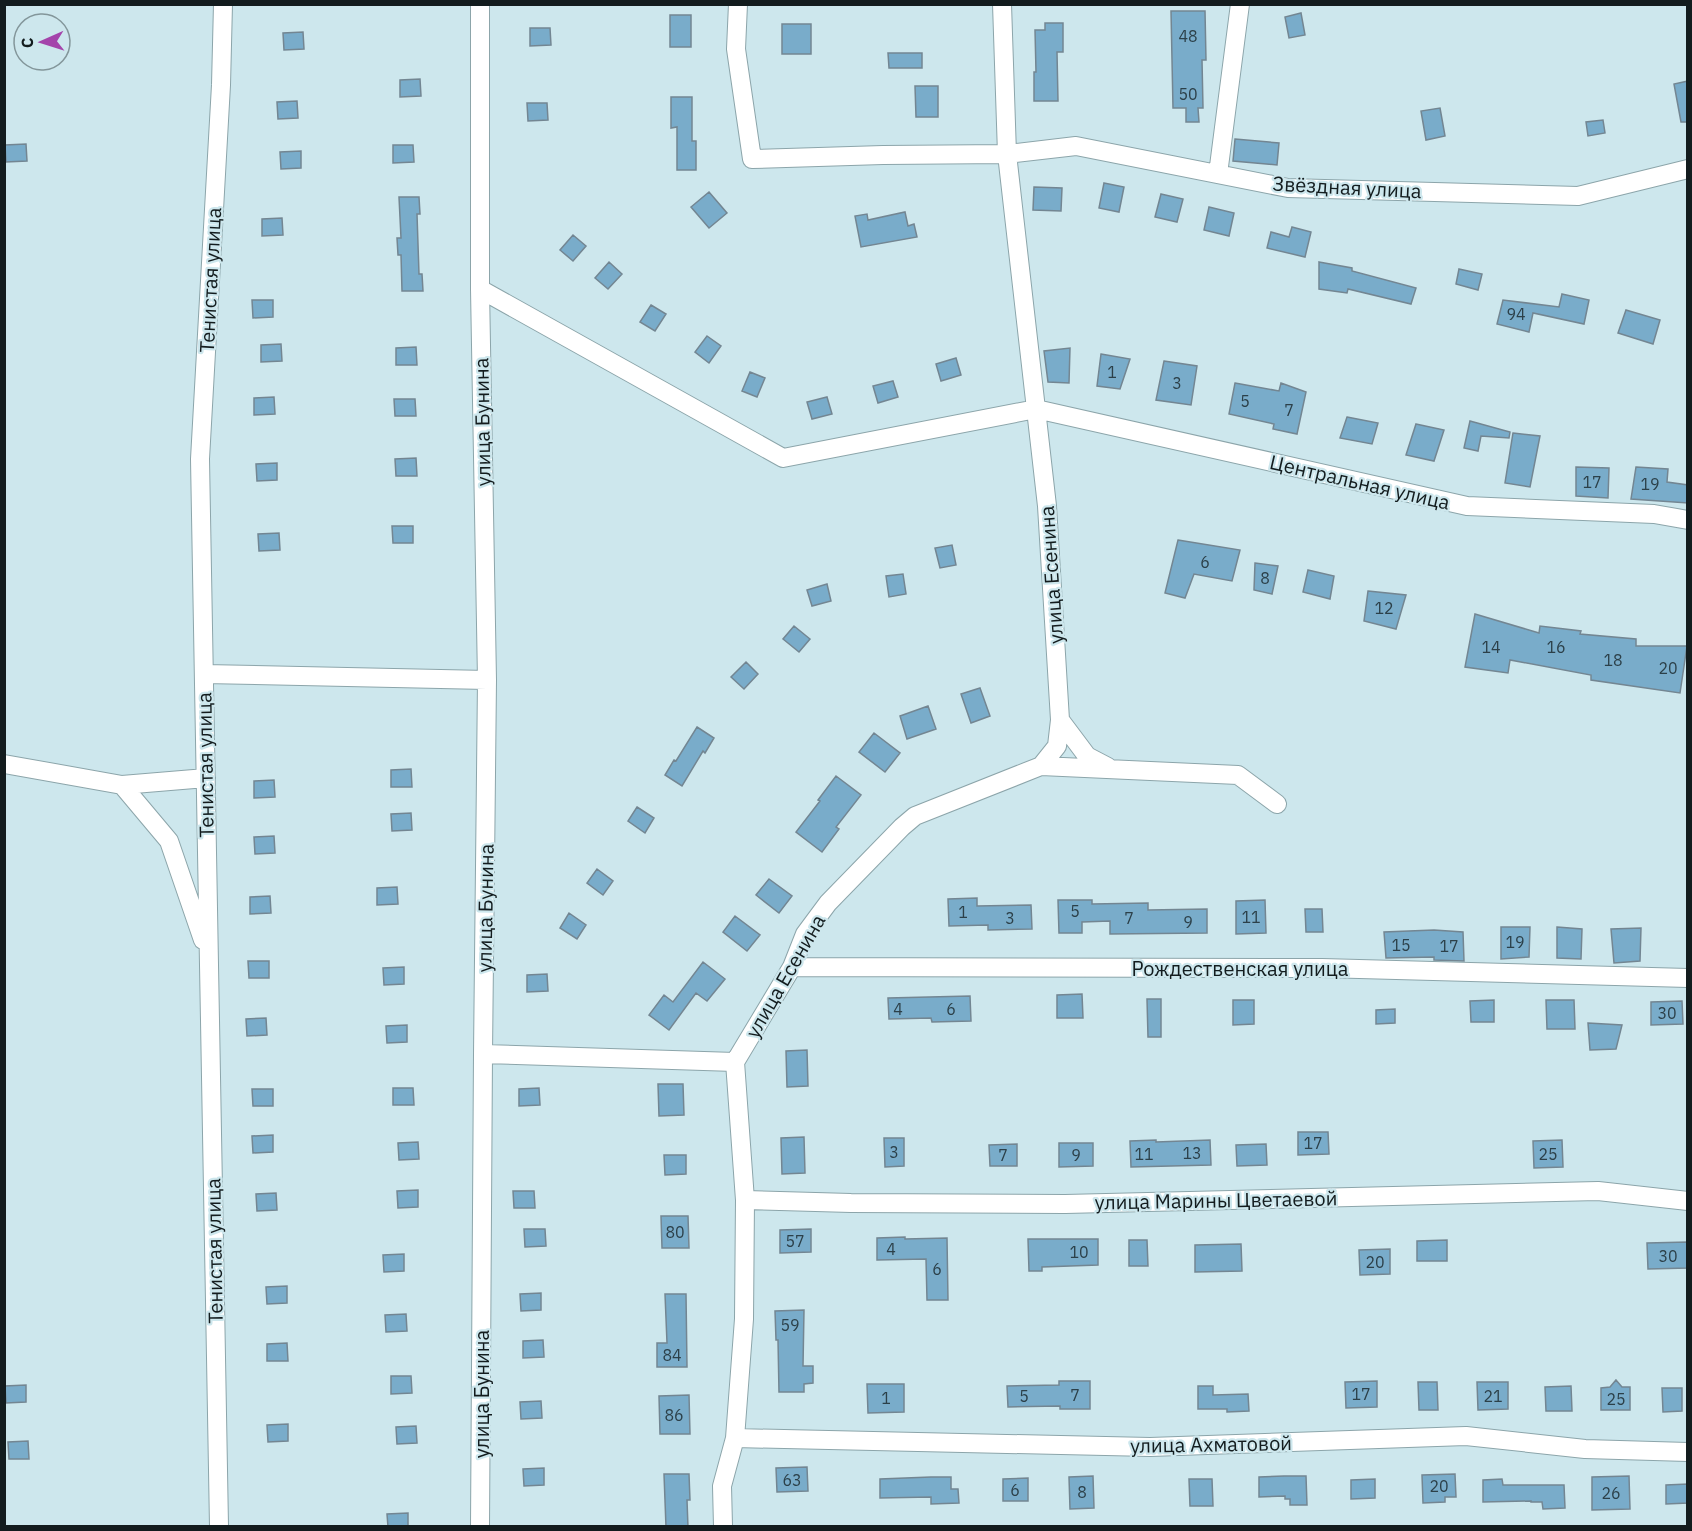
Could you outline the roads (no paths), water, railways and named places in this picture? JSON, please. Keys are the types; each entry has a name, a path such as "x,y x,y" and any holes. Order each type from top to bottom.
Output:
{"street":[{"name":"Тенистая улица","path":"219,1527 200,459 221,84 223,4"},
{"name":"улица Бунина","path":"480,4 480,289 487,680 480,1527"},
{"path":"738,4 736,49 752,159 1007,154"},
{"name":"улица Есенина","path":"735,1062 792,967 805,934 828,903 902,827 915,816 1041,766 1057,746 1060,720 1047,506 1007,154 1002,4"},
{"path":"1218,174 1240,4"},
{"name":"Звёздная улица","path":"1007,154 1076,146 1288,188 1578,196 1688,169"},
{"path":"480,289 783,458 1036,409"},
{"name":"Центральная улица","path":"1036,409 1467,506 1654,514 1688,520"},
{"path":"204,674 487,680"},
{"path":"1060,720 1087,756 1115,770"},
{"path":"4,764 122,784 206,778"},
{"path":"1041,766 1238,775 1277,804"},
{"path":"122,784 169,841 209,958"},
{"name":"Рождественская улица","path":"792,967 1322,968 1688,978"},
{"path":"483,1054 735,1062 745,1200 744,1319 735,1438 722,1486 723,1527"},
{"name":"улица Марины Цветаевой","path":"745,1200 1065,1204 1598,1191 1688,1201"},
{"name":"улица Ахматовой","path":"735,1438 1150,1447 1466,1436 1586,1449 1688,1452"}]}
